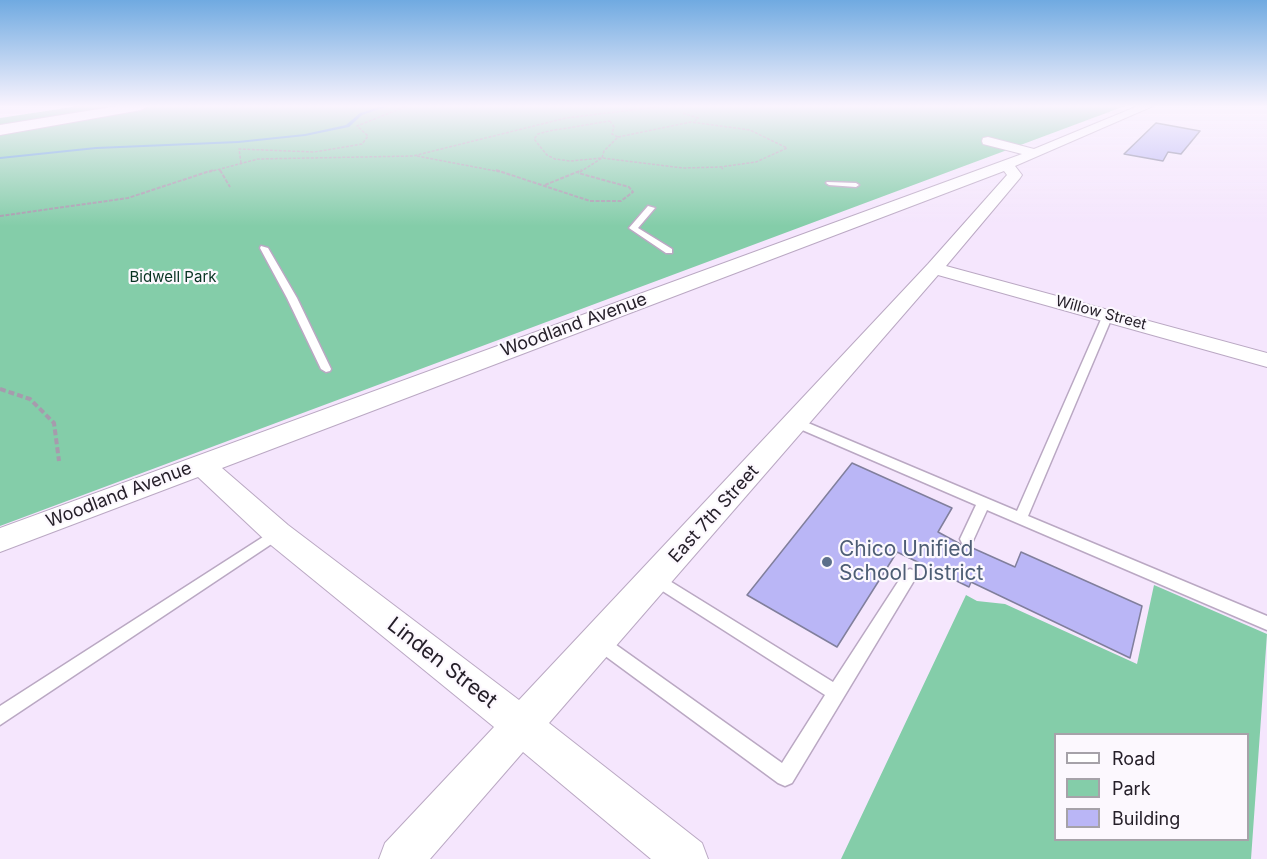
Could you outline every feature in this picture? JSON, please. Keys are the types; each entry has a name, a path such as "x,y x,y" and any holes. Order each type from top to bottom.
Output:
{"street":[{"path":"1008,146 1035,153"},
{"name":"Woodland Avenue","path":"0,540 1051,146"},
{"name":"East 7th Street","path":"400,859 797,423 934,268 1015,175 1006,165"},
{"name":"Willow Street","path":"934,268 1267,360"},
{"name":"Linden Street","path":"200,464 277,533 686,859"}],"lane":[{"path":"829,183 856,184"},
{"path":"651,208 633,228 669,250"},
{"path":"264,248 292,298 326,369"},
{"path":"1021,518 1108,315"},
{"path":"797,423 1267,623"},
{"path":"967,539 984,502"},
{"path":"0,716 277,533"},
{"path":"598,642 785,776 910,575"},
{"path":"655,579 836,693"}],"path":[{"path":"241,163 239,149 314,152 349,146"},
{"path":"413,156 453,146"},
{"path":"540,146 546,155 570,161 602,158 683,168 721,168 756,162 787,148 783,146"},
{"path":"545,185 592,166 602,158 609,146"},
{"path":"0,216 128,198 219,169 264,159 413,156 492,169 590,201 621,201 633,192 629,187 578,173"},
{"path":"219,169 230,187"},
{"path":"0,389 30,399 54,423 59,460"}],"green space":[{"name":"Bidwell Park","path":"0,146 1018,146 0,526"},
{"path":"1154,585 1267,634 1251,859 841,859 966,595 977,601 1005,604 1137,664"}],"building":[{"path":"1132,146 1188,146 1181,154 1168,152 1163,161 1124,154"},
{"path":"852,463 952,508 938,532 962,545 1015,567 1021,552 1142,606 1130,658 971,582 969,587 897,552 837,647 747,595"}],"waterway":[{"path":"0,158 96,148 141,146"}],"place":[{"name":"Chico Unified School District","path":"827,562"}]}
